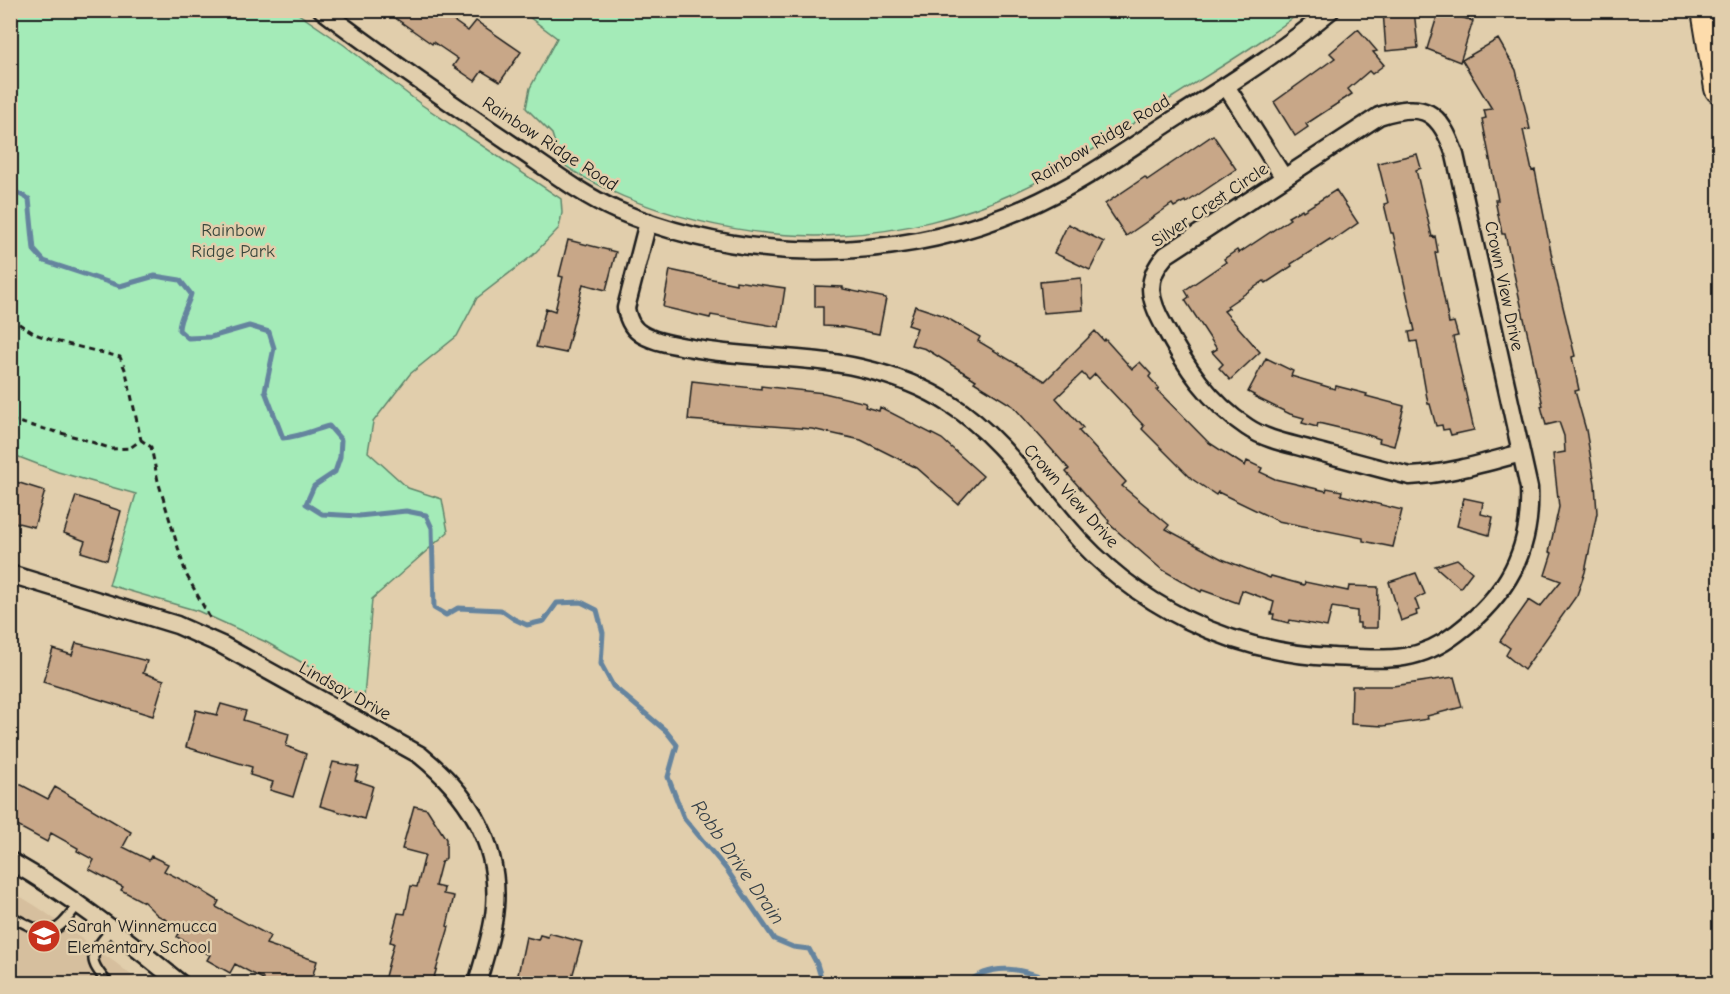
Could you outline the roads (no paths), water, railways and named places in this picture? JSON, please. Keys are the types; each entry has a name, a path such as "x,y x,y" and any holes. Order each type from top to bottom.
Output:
{"highway":[{"path":"1707,10 1719,88"}],"street":[{"name":"Rainbow Ridge Road","path":"322,10 446,100 576,187 613,209 648,222 738,245 775,249 854,250 937,238 981,225 1069,187 1262,63 1311,16 1331,10"},
{"path":"1226,86 1284,178"},
{"name":"Silver Crest Circle","path":"1424,111 1408,109 1379,116 1166,255 1156,266 1151,278 1151,294 1155,309 1180,357 1201,386 1249,429 1277,441 1410,476 1453,471 1521,453"},
{"name":"Crown View Drive","path":"648,222 626,308 629,322 641,334 664,343 714,352 822,362 860,368 892,377 951,404 998,443 1086,548 1143,595 1178,616 1237,641 1271,649 1319,656 1383,659 1408,657 1429,651 1450,638 1488,606 1506,584 1515,568 1530,508 1529,488 1455,155 1443,126 1424,111"},
{"name":"Lindsay Drive","path":"10,574 177,625 222,645 420,755 442,773 462,795 478,822 489,852 494,879 495,906 491,934 477,984"},
{"path":"10,861 79,903 181,984"}],"lane":[{"path":"10,916 45,932 63,925 79,903"},
{"path":"109,984 94,967 92,960 97,947 112,928"}],"waterway":[{"name":"Robb Drive Drain","path":"10,189 29,199 34,250 44,261 120,286 155,276 180,280 191,294 180,321 179,330 188,338 211,337 249,326 269,332 274,348 265,391 283,438 329,426 341,440 340,457 335,472 314,486 306,504 322,514 359,516 406,511 426,515 432,528 434,608 446,615 458,608 501,610 527,625 544,621 557,603 581,602 597,610 603,633 601,664 613,686 666,731 677,745 668,777 684,818 727,870 774,939 793,947 809,949 817,964 823,984"},
{"name":"Robb Drive Drain","path":"966,984 978,976 1002,969 1026,972 1064,984"}],"place":[{"name":"Sarah Winnemucca Elementary School","path":"44,936"}],"park label":[{"name":"Rainbow Ridge Park","path":"233,240"}]}
